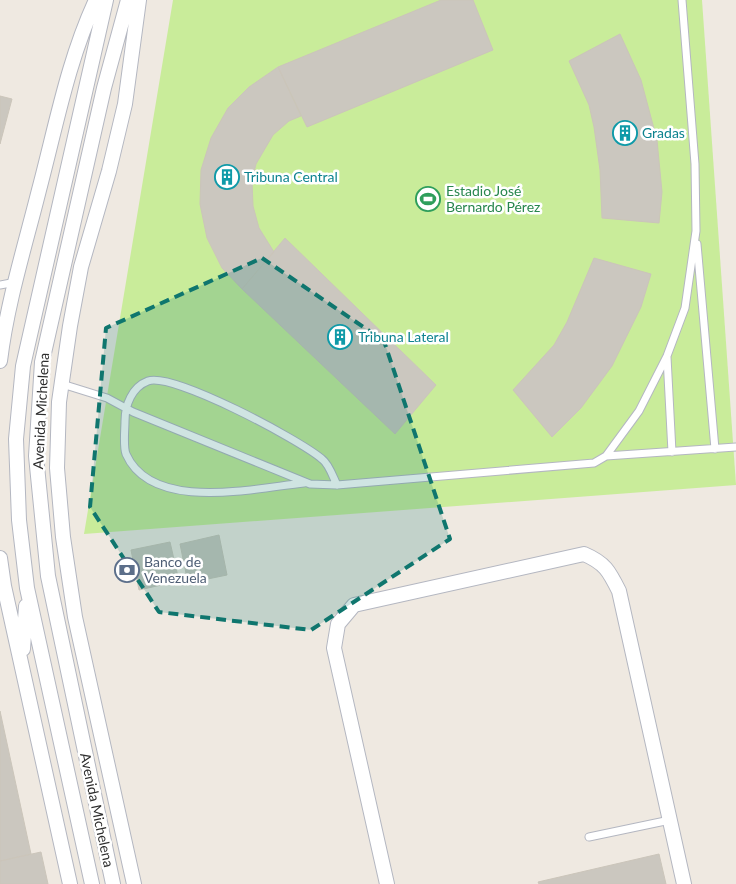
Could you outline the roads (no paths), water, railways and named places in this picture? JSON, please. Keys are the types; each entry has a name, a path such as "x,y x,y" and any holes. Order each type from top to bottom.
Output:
{"street":[{"path":"0,361 16,282 65,88 82,32 96,0"},
{"name":"Avenida Michelena","path":"92,884 27,588 19,520 16,439 23,366 106,0"},
{"name":"Avenida Michelena","path":"113,884 57,621 42,527 36,456 42,362 104,88 128,0"},
{"name":"Avenida Michelena","path":"134,884 75,617 63,537 57,468 62,384 81,267 109,172 125,104 140,0"},
{"path":"387,884 334,648 338,624 354,604 584,554 599,560 609,572 619,591 684,884"},
{"path":"0,563 70,884"},
{"path":"22,668 27,588"},
{"path":"57,621 75,617"}],"lane":[{"path":"682,0 695,164 696,231 715,449"},
{"path":"337,485 324,460 275,428 175,384 150,380 136,388 125,407 126,453 140,474 172,490 200,494 307,483 337,485 594,463 606,456 639,410 667,356 685,308 696,231"},
{"path":"0,285 16,282"},
{"path":"667,356 672,452"},
{"path":"62,384 107,398 307,483"},
{"path":"606,456 736,447"},
{"path":"589,837 670,820"}],"place":[{"name":"Gradas","path":"625,133"},
{"name":"Tribuna Central","path":"227,177"},
{"name":"Estadio José Bernardo Pérez","path":"428,199"},
{"name":"Tribuna Lateral","path":"340,337"},
{"name":"Banco de Venezuela","path":"127,570"}]}
